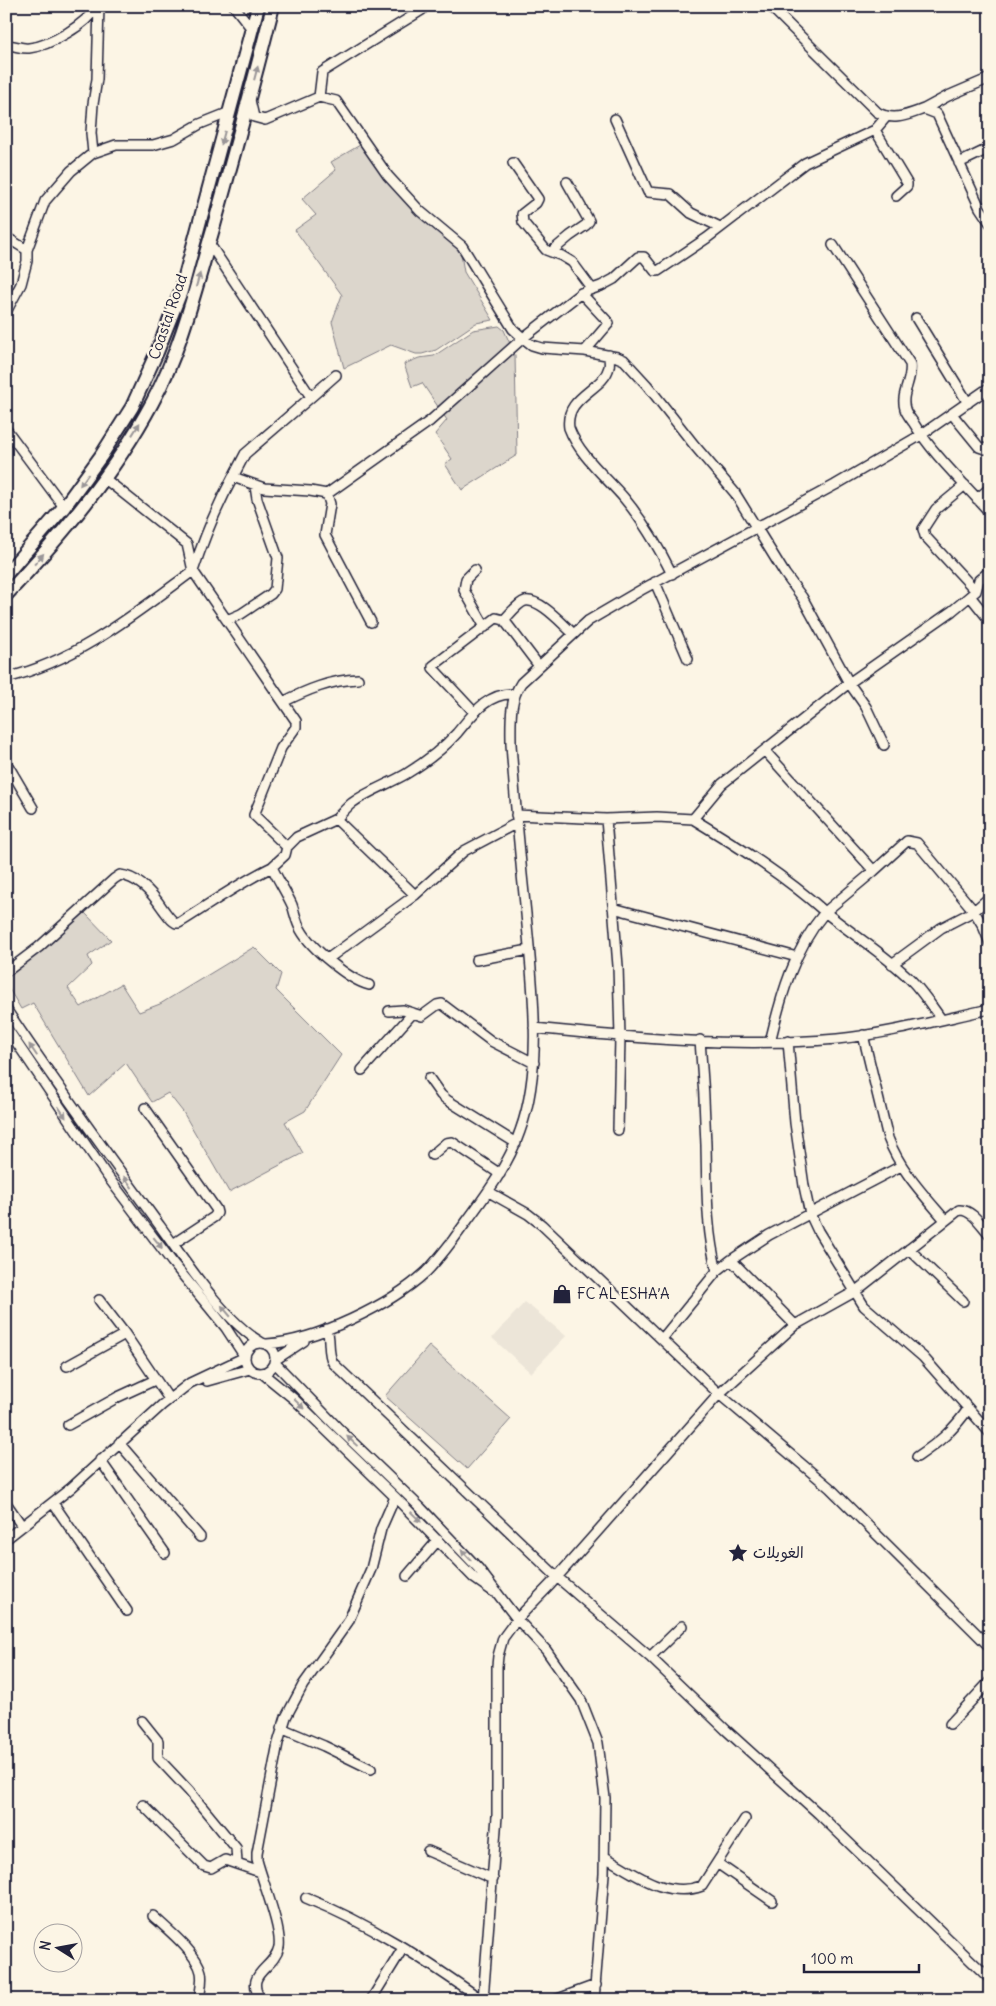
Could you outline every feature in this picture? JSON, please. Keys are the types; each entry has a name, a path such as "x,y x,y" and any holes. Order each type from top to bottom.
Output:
{"highway":[{"name":"Coastal Road","path":"6,574 64,507 101,456 132,407 157,352 181,291 258,6"},
{"name":"Coastal Road","path":"6,595 78,514 104,478 152,403 172,358 194,296 273,6"}],"street":[{"path":"6,44 29,48 50,41 81,23 98,6"},
{"path":"93,152 90,133 92,104 97,79 98,6"},
{"path":"234,6 252,29"},
{"path":"771,6 857,94 877,112 887,116 900,117 924,109 948,96 990,78"},
{"path":"320,97 322,72 422,10"},
{"path":"249,99 254,118 265,120 320,97 336,102 394,183 420,211 462,246 513,328 523,338 542,348 585,351 624,360 647,385 735,493 785,574 802,597 850,683 866,707 884,745"},
{"path":"924,109 936,114 980,208 990,223"},
{"path":"6,312 23,278 27,261 27,250 45,201 71,171 93,152 116,146 153,144 174,139 200,124 230,112"},
{"path":"233,477 255,486 327,494 430,421 523,338 581,293 614,279 635,258 641,256 647,259 655,271 658,271 805,163 875,130 887,116"},
{"path":"615,119 648,192 670,194 691,214 720,227"},
{"path":"875,130 907,183 907,186 896,196"},
{"path":"959,163 990,148"},
{"path":"513,163 538,199 536,203 522,214 523,222 546,250 572,262 592,289"},
{"path":"551,252 570,236 586,226 589,220 567,182"},
{"path":"6,237 27,250"},
{"path":"209,243 311,396"},
{"path":"833,245 910,364 912,373 904,397 905,409 921,435 990,513"},
{"path":"581,293 609,323 585,351"},
{"path":"916,318 968,403"},
{"path":"609,355 609,368 606,375 581,398 570,412 569,428 595,467 625,499 651,533 672,574"},
{"path":"6,678 58,659 86,645 127,619 193,571 206,530 245,454 336,375"},
{"path":"262,1373 270,1369 289,1346 393,1298 424,1273 444,1251 489,1192 516,1143 525,1118 534,1063 534,1028 529,950 516,819 511,744 511,716 514,694 521,683 588,621 921,435 990,387"},
{"path":"952,414 979,447 990,448"},
{"path":"6,429 64,507"},
{"path":"104,478 187,544 193,571 295,719 296,727 281,748 254,815 287,847"},
{"path":"966,485 936,509 923,528 925,536 973,594 990,620"},
{"path":"227,620 241,614 272,594 275,589 278,558 257,499 255,486"},
{"path":"977,499 990,488"},
{"path":"327,494 330,504 326,535 371,622"},
{"path":"475,570 466,579 464,590 485,627"},
{"path":"692,819 722,784 850,683 952,612 973,594 979,580 990,571"},
{"path":"655,582 688,659"},
{"path":"504,620 523,602 532,601 549,611 574,634"},
{"path":"474,712 433,666 496,618 504,620 539,666"},
{"path":"283,702 319,686 358,679"},
{"path":"6,972 39,947 120,875 132,878 150,892 170,919 179,923 249,878 272,868 286,855 287,847 303,833 336,819 352,803 406,773 434,754 488,700 499,695 514,694"},
{"path":"764,751 874,871"},
{"path":"6,762 32,808"},
{"path":"329,958 415,895 464,851 516,819 657,817 692,819 751,855 803,892 825,912 892,964 922,993 941,1019"},
{"path":"336,819 415,895"},
{"path":"606,819 618,966 620,1037 618,1130"},
{"path":"770,1042 783,990 810,932 825,912 907,842 917,843 974,911 990,943"},
{"path":"272,868 292,906 302,933 312,944 351,976 369,984"},
{"path":"892,964 941,928 974,911 990,897"},
{"path":"613,908 797,957"},
{"path":"476,960 529,950"},
{"path":"390,1010 404,1010 413,1014 424,1015 437,1005 442,1004 491,1041 534,1063"},
{"path":"6,1009 58,1088 196,1276 235,1321 248,1333 272,1349 275,1361 301,1391 450,1538 482,1573 496,1594 546,1650 581,1700 598,1743 605,1798 605,1857 594,2000"},
{"path":"534,1028 620,1037 770,1042 863,1036 990,1009"},
{"path":"362,1070 413,1014"},
{"path":"17,1025 7,1030 106,1174 236,1341 250,1369"},
{"path":"863,1036 888,1138 901,1166 945,1220"},
{"path":"700,1040 705,1089 708,1223 717,1271"},
{"path":"788,1041 795,1123 810,1214 818,1231 856,1290 864,1306 922,1356 990,1433"},
{"path":"6,1043 21,1050"},
{"path":"429,1078 447,1100 516,1143"},
{"path":"145,1108 217,1213 214,1217 173,1244"},
{"path":"432,1155 446,1142 452,1142 500,1174"},
{"path":"662,1339 717,1271 731,1260 769,1235 901,1166"},
{"path":"489,1192 528,1214 542,1225 719,1394 830,1488 990,1647"},
{"path":"306,1898 346,1915 404,1948 482,2000 493,1879 498,1781 498,1656 503,1638 517,1619 557,1577 719,1394 795,1325 856,1290 954,1212 964,1210 972,1214 990,1234"},
{"path":"909,1249 963,1301"},
{"path":"731,1260 795,1325"},
{"path":"99,1300 125,1334 169,1399"},
{"path":"323,1330 330,1342 330,1355 333,1363 557,1577 650,1658 865,1858 990,1979"},
{"path":"248,1333 289,1346"},
{"path":"67,1366 125,1334"},
{"path":"235,1361 236,1341"},
{"path":"6,1539 53,1503 169,1399 192,1382 230,1366 235,1361 245,1357 250,1346 264,1343 289,1346"},
{"path":"288,1375 286,1362 289,1346"},
{"path":"183,1390 250,1369 262,1373 294,1399 395,1497 474,1578 496,1594"},
{"path":"68,1425 118,1397 155,1380"},
{"path":"917,1457 944,1439 958,1425 968,1409"},
{"path":"119,1443 200,1537"},
{"path":"100,1460 166,1553"},
{"path":"261,2000 255,1990 255,1981 278,1951 279,1940 272,1908 260,1872 257,1853 281,1728 294,1699 348,1622 371,1569 381,1529 395,1497"},
{"path":"6,1503 22,1526"},
{"path":"53,1503 127,1611"},
{"path":"407,1576 438,1540"},
{"path":"650,1658 682,1626"},
{"path":"950,1724 990,1681"},
{"path":"142,1721 158,1741 158,1758 189,1791 236,1848 237,1863"},
{"path":"281,1728 371,1769"},
{"path":"143,1805 204,1866 211,1868 225,1860 260,1872"},
{"path":"605,1857 668,1890 692,1890 702,1886 745,1819"},
{"path":"428,1851 493,1879"},
{"path":"717,1863 772,1901"},
{"path":"153,1916 177,1939 200,1967 202,1976 199,2000"},
{"path":"371,2000 404,1948"},
{"path":"555,2000 596,1985"}],"shaded area":[{"path":"360,145 416,207 460,248 464,272 493,320 476,323 436,350 416,354 391,345 344,368 332,322 342,295 295,230 316,215 302,199 336,170 331,162"},
{"path":"499,326 504,330 515,355 517,455 462,490 445,464 452,459 435,434 447,420 422,383 412,387 404,364 419,358 434,356 473,330"},
{"path":"85,913 111,940 88,956 92,965 68,988 81,1007 121,984 139,1012 160,1004 254,947 281,974 276,990 341,1055 305,1111 285,1122 303,1153 229,1192 183,1112 168,1093 152,1102 126,1063 89,1096 33,1003 21,1009 6,984 6,979"},
{"path":"525,1302 566,1336 531,1373 492,1338"},
{"path":"429,1346 511,1419 467,1469 385,1396"}],"place":[{"name":"FC AL ESHA’A","path":"562,1294"},
{"name":"الغويلات","path":"738,1553"}]}
